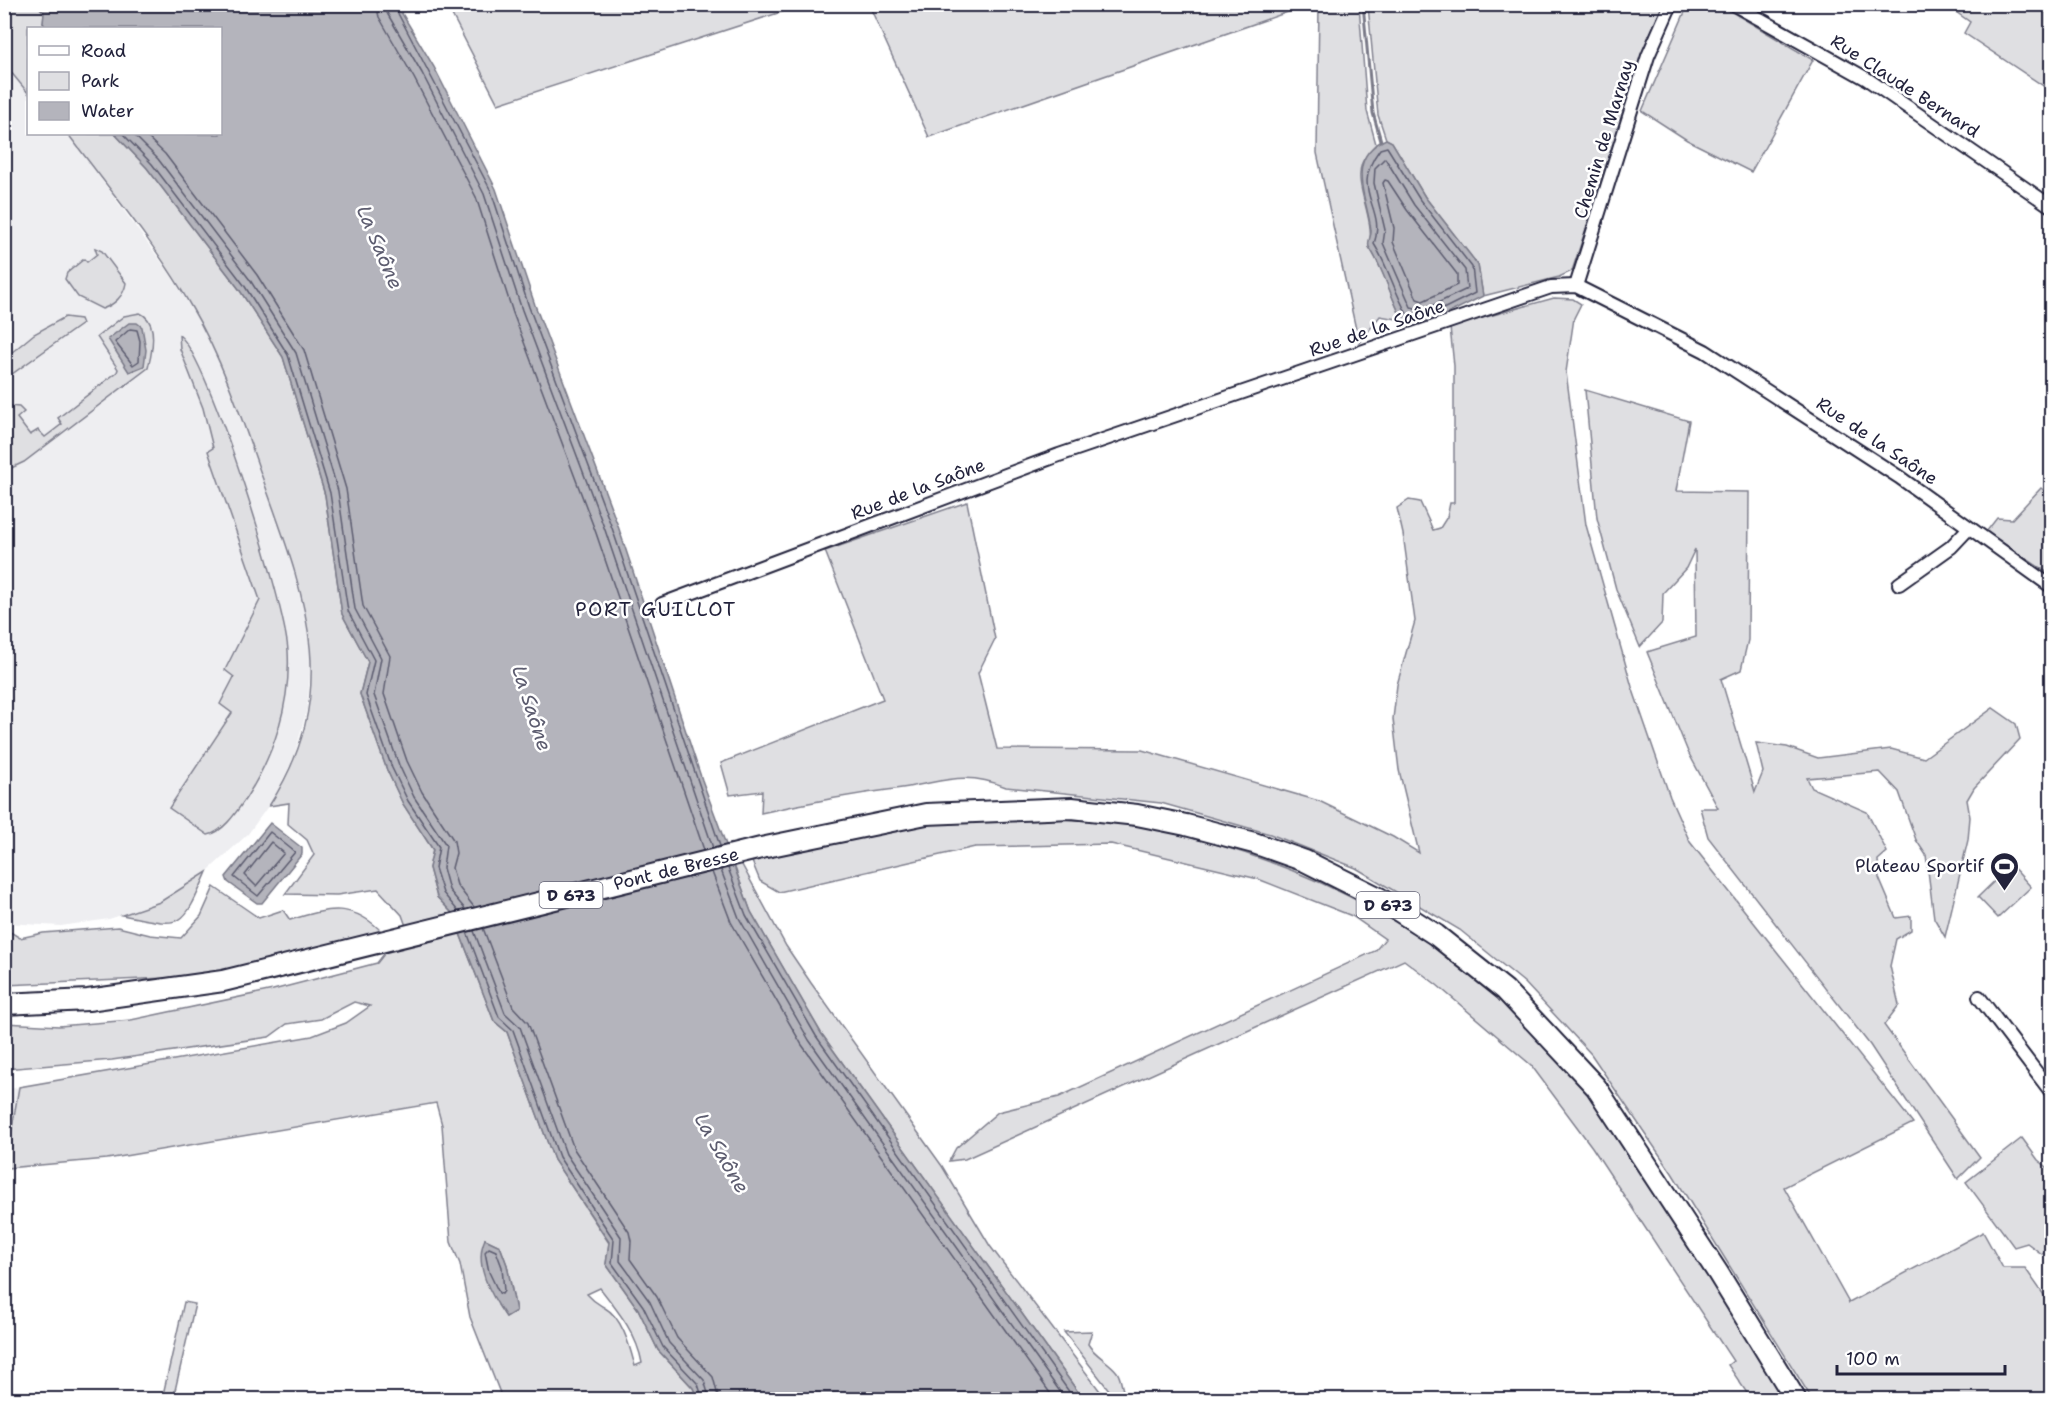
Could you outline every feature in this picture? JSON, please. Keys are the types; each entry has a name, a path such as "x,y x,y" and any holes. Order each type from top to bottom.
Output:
{"main road":[{"name":"Pont de Bresse","path":"88,1000 223,981 761,848 926,814 1072,808 1137,815 1254,843 1305,861 1379,898 1436,935 1506,990 1596,1087 1718,1273 1796,1400"},
{"path":"4,994 88,1000"},
{"name":"D 673","path":"4,1006 88,1000"}],"street":[{"name":"Chemin de Marnay","path":"1576,286 1648,56 1671,4"},
{"name":"Rue Claude Bernard","path":"1733,4 1867,79 2052,207"},
{"name":"Rue de la Saône","path":"662,604 1059,455 1551,287 1576,286 1705,351 1850,444 2052,587"},
{"path":"1899,584 1951,547 1969,528"},
{"path":"1979,997 2052,1093"}],"shaded area":[{"path":"4,65 27,92 27,135 69,135 168,271 205,329 228,383 291,558 308,619 312,651 307,709 294,757 274,798 248,834 199,879 160,902 109,919 61,926 5,923"},
{"path":"19,1087 6,1168 5,1169 5,1090"}],"green space":[{"path":"5,5 38,5 44,13 43,23 45,27 27,27 27,92 5,65"},
{"path":"447,5 803,5 498,104"},
{"path":"869,5 1308,5 929,137"},
{"path":"1319,5 1359,5 1367,111 1376,144 1363,160 1360,172 1360,182 1370,225 1369,247 1379,264 1403,320 1380,316 1359,343 1317,153"},
{"path":"1368,5 1663,5 1643,55 1572,271 1559,277 1483,296 1478,265 1425,197 1392,142 1386,139 1378,115"},
{"path":"1688,5 1720,5 1813,60 1751,172 1687,140 1642,111"},
{"path":"1946,5 2051,5 2051,91 1964,33 1970,22"},
{"path":"69,135 116,135 147,168 239,289 283,357 325,495 342,614 368,662 360,694 387,770 403,804 433,850 429,868 437,897 452,913 494,1021 507,1032 554,1160 609,1243 606,1264 638,1309 658,1350 693,1388 698,1399 490,1399 500,1393 470,1317 460,1264 451,1242 442,1125 436,1103 107,1159 7,1168 5,1188 5,1169 19,1087 312,1036 346,1023 370,1006 354,1002 321,1019 287,1024 269,1037 112,1060 5,1069 5,1023 59,1026 131,1020 273,990 377,963 406,926 402,915 378,889 337,895 285,894 314,855 307,840 288,824 289,803 269,806 292,763 306,720 311,679 309,638 302,598 246,430 213,347 178,285 133,219","holes":["485,1239 500,1246 507,1265 516,1311 506,1317 498,1305","600,1288 620,1314 639,1352 642,1363 635,1366 625,1334 617,1319 587,1294"]},
{"path":"95,248 102,251 126,283 118,299 102,309 78,297 65,279 67,273 84,259 87,262 97,254"},
{"path":"1554,298 1573,299 1581,304 1574,318 1566,372 1586,525 1632,687 1670,797 1690,842 1913,1123 1784,1187 1849,1303 1983,1232 2003,1268 2025,1268 2051,1305 2051,1399 1812,1399 1672,1173 1591,1054 1525,983 1460,930 1356,868 1270,834 1161,803 1006,787 978,779 954,779 761,813 762,791 730,795 721,763 883,699 825,551 967,502 995,639 978,673 997,749 1142,750 1319,801 1393,837 1419,853 1399,770 1393,719 1397,685 1415,621 1403,534 1397,508 1409,500 1420,502 1433,530 1440,528 1447,517 1450,503 1454,503 1454,366 1450,327"},
{"path":"140,313 146,317 152,330 153,338 148,368 24,462 5,471 5,410 9,406 19,407 24,412 17,418 30,435 38,430 45,437 62,424 58,418 117,372 118,369 97,337 124,316"},
{"path":"65,317 80,319 82,324 5,379 5,358 34,334"},
{"path":"179,335 192,353 208,387 244,485 274,586 288,651 287,690 279,728 265,764 234,815 219,830 208,835 169,808 232,713 220,704 234,677 225,670 260,600 208,451 213,448 203,408 180,349"},
{"path":"1585,390 1689,421 1676,491 1749,492 1748,640 1741,670 1721,679 1755,792 1763,772 1756,743 1787,747 1818,758 1891,749 1924,758 1993,708 2016,724 2020,739 1974,788 1967,800 1970,817 1968,840 1945,937 1934,918 1926,855 1916,840 1899,792 1880,772 1807,778 1812,788 1867,812 1887,852 1878,860 1879,878 1896,918 1911,916 1911,930 1896,939 1890,966 1899,1005 1884,1025 1980,1157 1958,1179 1870,1045 1708,837 1700,808 1718,808 1688,752 1647,652 1696,637 1695,549 1686,568 1663,593 1662,623 1640,647 1616,589 1597,518"},
{"path":"2041,488 2051,496 2051,575 1986,532 1997,518 2012,519"},
{"path":"1051,818 1145,827 1206,841 1265,860 1322,883 1377,911 1429,943 1479,980 1525,1021 1568,1067 1598,1105 1651,1185 1784,1399 1751,1399 1728,1365 1733,1361 1592,1147 1531,1065 1404,960 965,1159 949,1161 956,1148 998,1112 1059,1097 1375,951 1385,939 1352,916 1258,879 1111,844 975,847 779,892 760,881 751,859 861,836 951,821"},
{"path":"741,863 786,946 942,1166 990,1246 1106,1399 1083,1399 821,1033 751,912 734,865"},
{"name":"Plateau Sportif","path":"2011,865 2031,887 1998,918 1978,897"},
{"path":"207,872 185,915 178,920 158,922 122,915 160,902"},
{"path":"214,887 259,918 283,910 290,920 317,912 340,910 362,916 384,934 260,966 189,977 5,985 4,928 20,938 43,933 118,927 150,935 181,938 201,916"},
{"path":"2022,1138 2038,1160 2051,1170 2051,1247 2042,1254 2027,1243 2014,1247 1966,1182"},
{"path":"184,1302 195,1304 173,1399 162,1399"},
{"path":"1092,1331 1088,1344 1117,1372 1124,1393 1129,1399 1116,1399 1064,1332"}],"water":[{"name":"La Saône","path":"38,5 397,5 434,67 496,189 535,305 618,526 702,780 751,912 821,1033 1083,1399 698,1399 693,1388 658,1350 638,1309 606,1264 609,1242 554,1160 507,1032 494,1021 452,913 437,897 429,868 433,850 403,804 387,770 360,694 368,662 342,614 325,495 283,357 239,289 147,168 116,135 222,135 222,27 45,27 43,23 44,13"},
{"path":"1386,139 1392,142 1425,197 1478,265 1483,296 1425,325 1403,320 1379,264 1369,247 1371,230 1361,179 1362,167 1365,157 1373,147"},
{"path":"129,323 137,323 142,327 146,350 144,366 129,372 108,339"},
{"path":"270,823 302,848 302,854 262,903 257,903 228,882 226,877"},
{"path":"485,1239 500,1246 507,1265 516,1311 506,1317 485,1280 482,1269 482,1249"}],"waterway":[{"path":"1363,4 1373,113 1381,141"}],"place":[{"name":"Plateau Sportif","path":"2005,892"}],"district":[{"name":"PORT GUILLOT","path":"656,609"}]}
